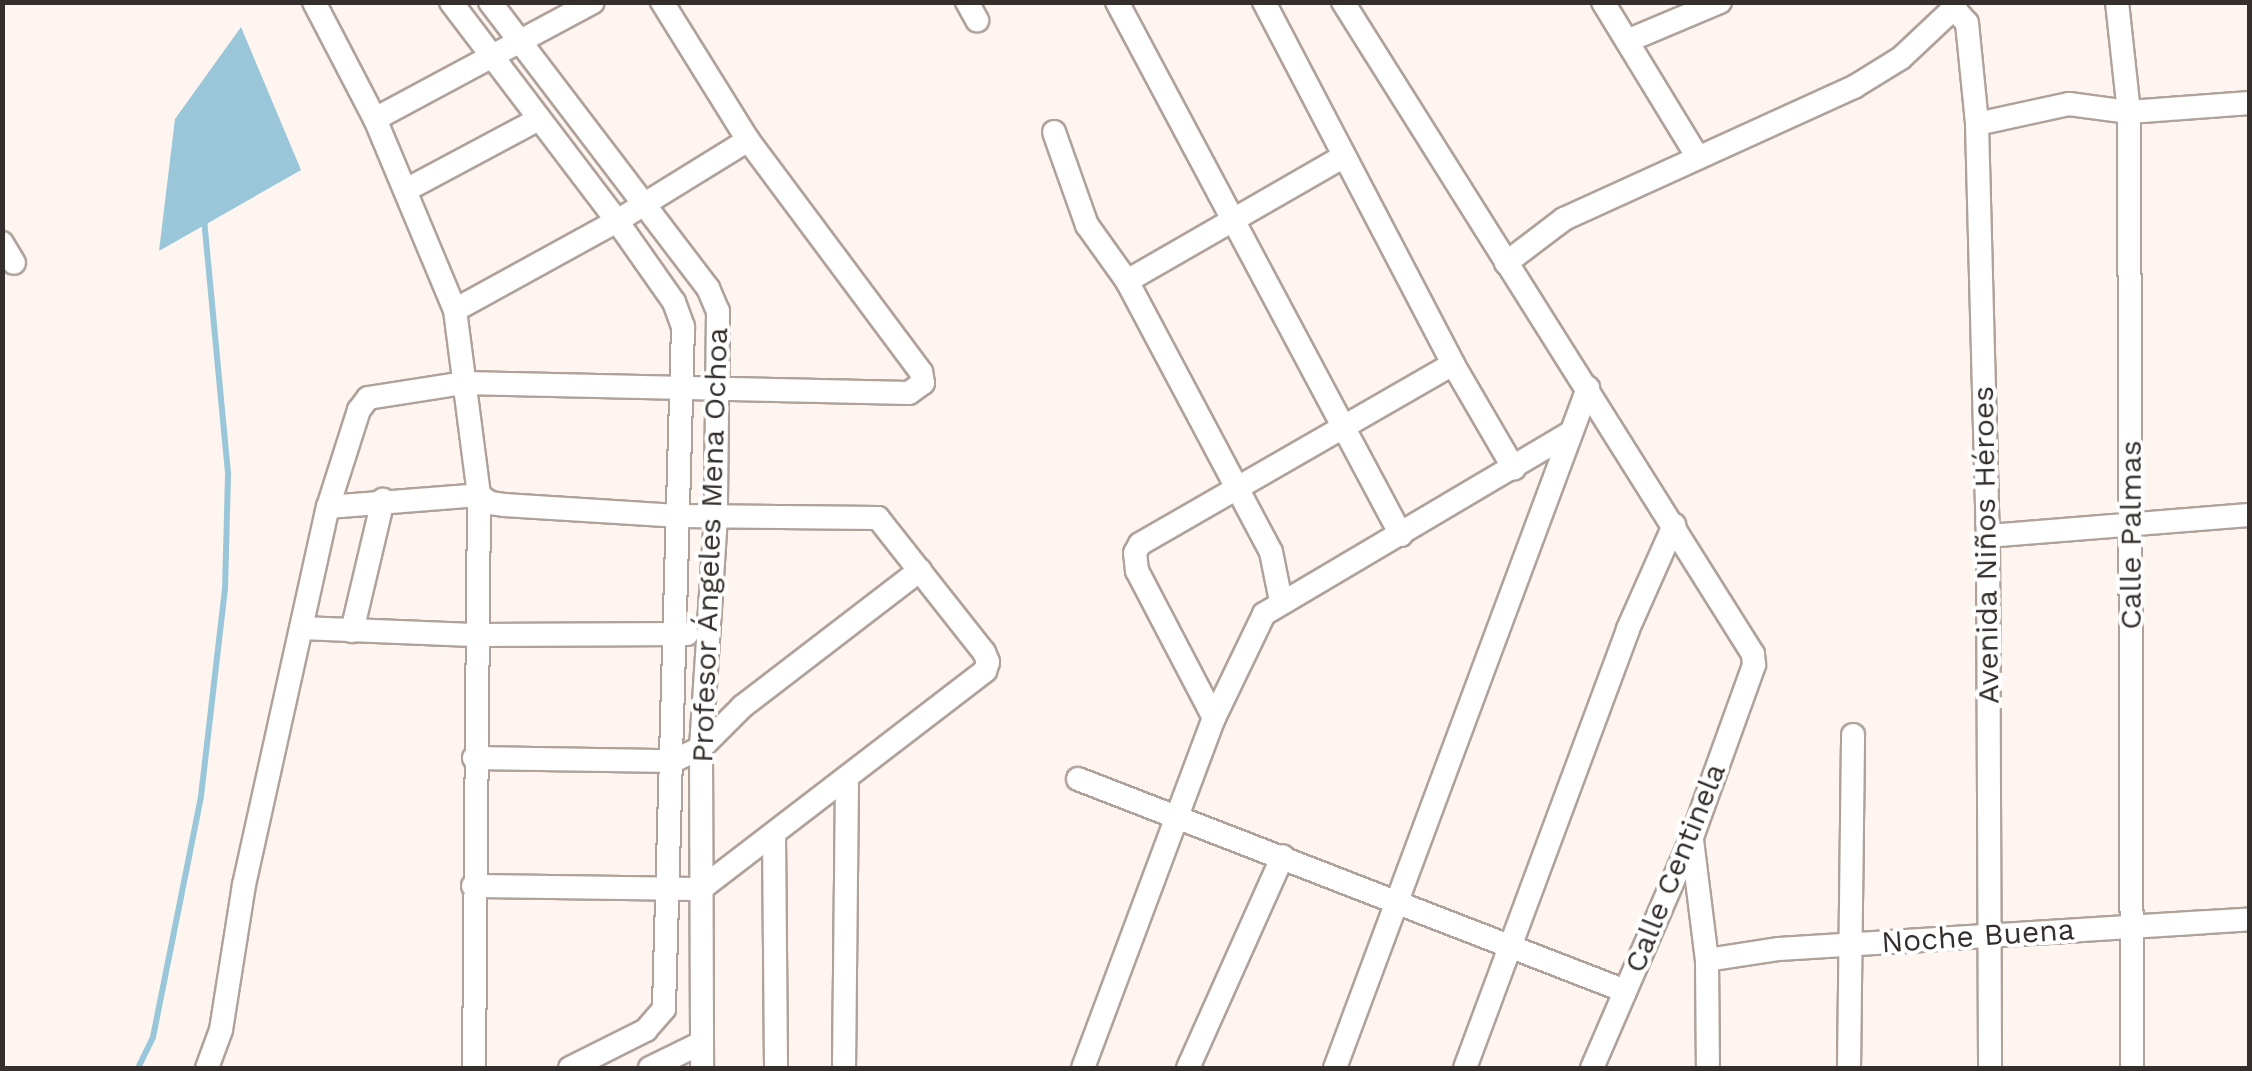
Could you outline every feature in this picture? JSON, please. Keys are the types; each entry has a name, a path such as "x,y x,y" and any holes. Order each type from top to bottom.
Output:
{"street":[{"path":"314,2 375,119 455,310 479,494 474,1068"},
{"name":"Profesor Ángeles Mena Ochoa","path":"452,2 617,221 682,318 681,516 664,1008 646,1030 570,1068"},
{"name":"Profesor Ángeles Mena Ochoa","path":"490,2 715,300 721,390 711,634 701,748 702,1068"},
{"path":"375,119 518,40 568,7 594,2"},
{"path":"207,1068 222,1030 244,885 328,507 359,410 368,398 464,383 908,393 923,384 921,372 748,140 662,2"},
{"path":"1264,2 1453,364 1514,468"},
{"path":"1343,2 1674,525 1628,629 1465,1068"},
{"path":"1506,263 1564,219 1697,156 1603,2"},
{"path":"1627,41 1720,2"},
{"name":"Calle Palmas","path":"2117,2 2129,112 2132,1068"},
{"path":"1119,3 1401,535"},
{"name":"Avenida Niños Héroes","path":"1697,156 1854,87 1921,42 1950,14 1958,13 1967,22 1976,124 1988,536 1990,1068"},
{"path":"1976,124 2053,105 2086,104 2129,112 2250,103"},
{"path":"406,190 538,119"},
{"path":"1054,132 1087,225 1128,281 1271,552 1281,601"},
{"path":"455,310 617,221 748,140"},
{"path":"1128,281 1344,156"},
{"path":"1214,718 1137,570 1135,553 1148,537 1453,364"},
{"path":"1336,1068 1588,388"},
{"path":"1084,1068 1176,814 1256,625 1281,601 1401,535 1570,433"},
{"path":"328,507 479,494 490,503 504,505 681,516 870,517 885,523 984,652 984,672 847,781 701,889 473,886"},
{"path":"352,632 383,500"},
{"path":"1988,536 2250,516"},
{"name":"Calle Centinela","path":"1592,1068 1692,836 1754,665 1748,641 1674,525"},
{"path":"474,758 673,761 701,748 743,706 920,570"},
{"path":"301,628 479,636 711,634"},
{"path":"1849,1068 1853,735"},
{"path":"1078,778 1625,991"},
{"path":"844,1068 847,781"},
{"path":"774,835 776,1068"},
{"path":"1692,836 1707,960 1708,1068"},
{"path":"1188,1068 1283,856"},
{"name":"Noche Buena","path":"1707,960 1779,949 2250,919"},
{"path":"650,1068 701,1043"}],"water":[{"path":"241,27 301,170 159,251 175,119"}],"waterway":[{"path":"138,1068 153,1037 201,796 225,590 228,473 204,220"}]}
